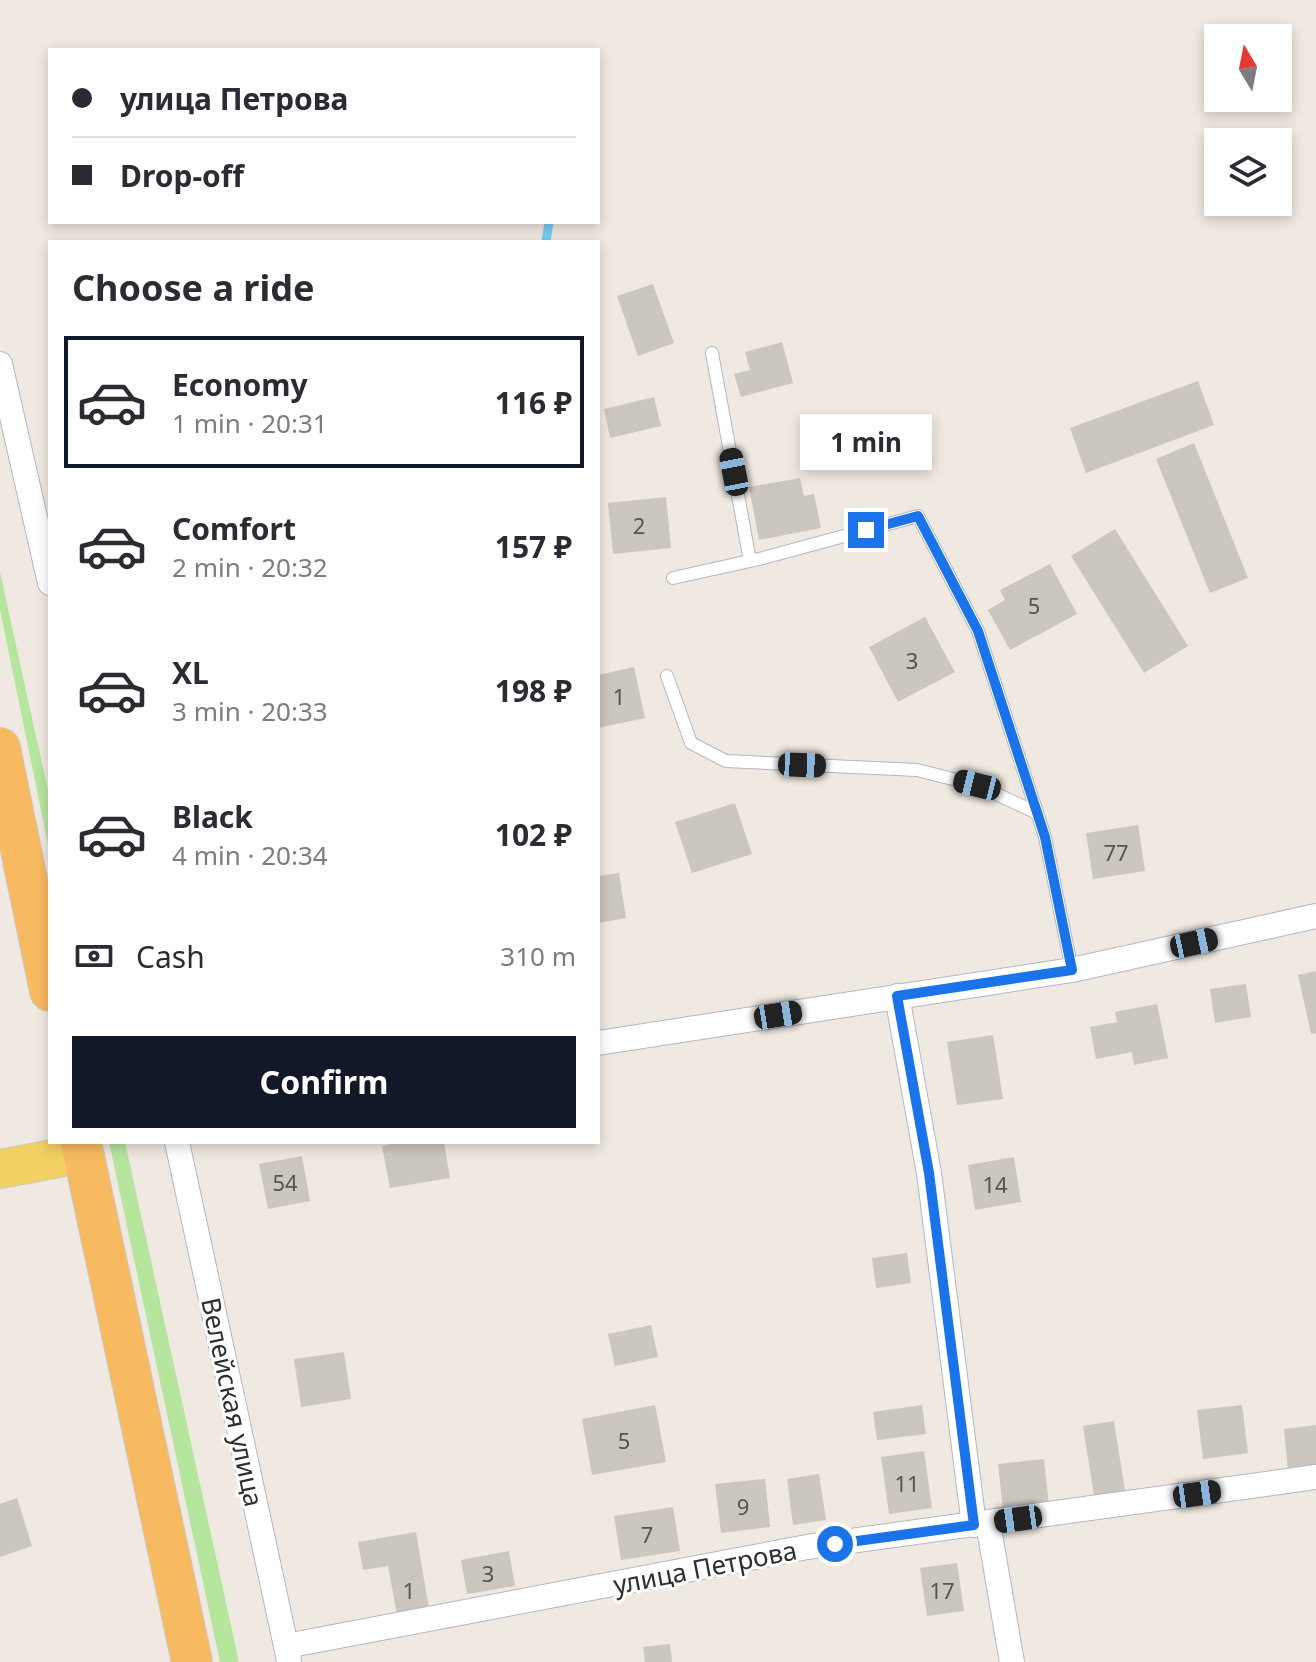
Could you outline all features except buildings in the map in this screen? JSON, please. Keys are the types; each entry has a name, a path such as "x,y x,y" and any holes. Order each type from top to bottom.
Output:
{"highway":[{"path":"0,748 48,981"},
{"path":"82,1148 192,1662"}],"main road":[{"path":"0,1169 82,1148"}],"street":[{"path":"0,364 48,574"},
{"path":"600,1043 1072,970 1316,916"},
{"path":"897,996 929,1173 981,1524 1012,1662"},
{"name":"Велейская улица","path":"177,1144 288,1654"},
{"name":"улица Петрова","path":"288,1654 807,1547 1316,1477"}],"lane":[{"path":"712,353 750,561"},
{"path":"673,578 750,561 918,516 978,631 1045,837 1072,970"},
{"path":"667,676 691,743 726,761 917,770 977,785 1037,813"}],"green space":[{"path":"0,572 48,791 48,844 0,610"},
{"path":"109,1144 125,1144 239,1662 220,1662"}],"waterway":[{"path":"546,240 549,224"}],"route":[{"path":"835,1544 974,1525 929,1173 897,996 1072,970 1045,837 978,631 918,516 866,530"}]}
